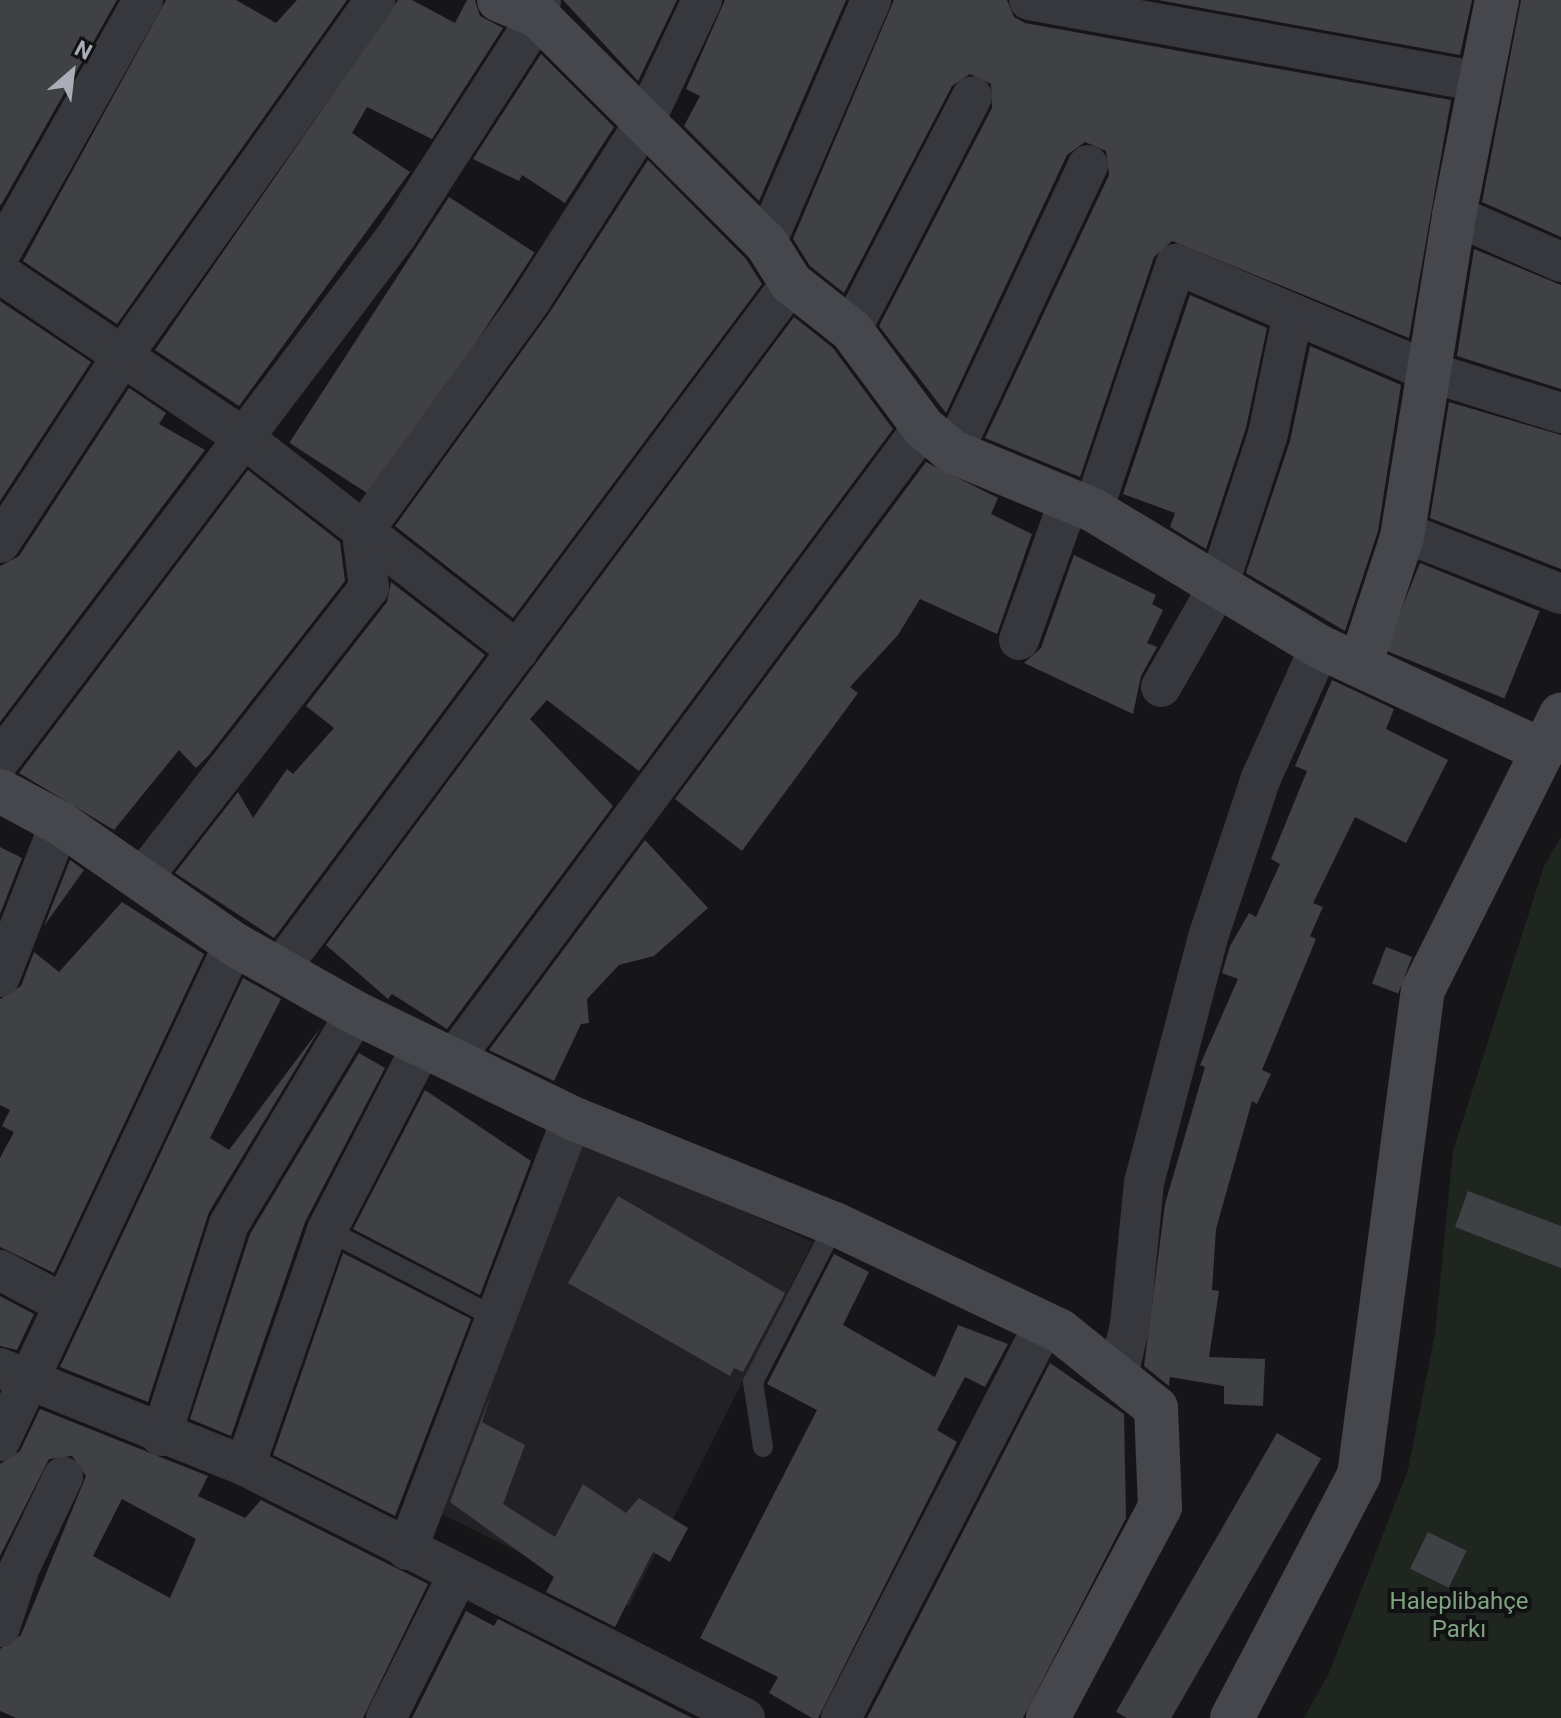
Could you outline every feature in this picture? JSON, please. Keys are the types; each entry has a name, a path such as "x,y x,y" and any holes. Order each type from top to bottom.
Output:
{"street":[{"path":"0,254 143,0"},
{"path":"0,543 125,352 375,0"},
{"path":"499,0 540,8 643,125 766,243 791,283 851,330 938,439 1081,505 1217,589 1320,647 1360,665 1552,733 1423,990 1359,1475 1232,1718"},
{"path":"143,877 369,588 362,533 531,300 643,125 702,0"},
{"path":"766,243 871,0"},
{"path":"1029,0 1480,82"},
{"path":"1360,665 1403,532 1454,215 1497,0"},
{"path":"0,760 397,235 540,8"},
{"path":"851,330 972,97"},
{"path":"245,1466 327,1230 438,1052 938,439 1088,165"},
{"path":"1454,215 1561,262"},
{"path":"1019,640 1081,505 1176,264 1292,318 1430,372 1561,413"},
{"path":"0,273 125,352 244,438 362,533 518,651"},
{"path":"279,970 791,283"},
{"path":"1161,687 1217,589 1268,434 1292,318"},
{"path":"1403,532 1561,594"},
{"path":"1118,1375 1130,1325 1144,1183 1208,937 1261,778 1320,647"},
{"path":"0,791 60,823 143,877 234,944 356,1013 572,1118 835,1224 1044,1324 1118,1375 1156,1408 1160,1507 1048,1718"},
{"path":"0,977 60,823"},
{"path":"0,1441 14,1374 64,1304 234,944"},
{"path":"161,1436 229,1224 356,1013"},
{"path":"407,1550 499,1319 572,1118"},
{"path":"0,1270 64,1304"},
{"path":"841,1718 1044,1324"},
{"path":"14,1374 67,1391 161,1436 245,1466 745,1718"},
{"path":"0,1627 10,1563 63,1477"},
{"path":"386,1718 458,1575"}],"lane":[{"path":"763,1447 753,1382 835,1224"},
{"path":"327,1230 499,1319"}],"shaded area":[{"path":"571,1133 813,1242 629,1606 427,1507"}],"green space":[{"name":"Haleplibahçe Parkı","path":"1561,837 1561,1718 1304,1718 1329,1673 1408,1470 1435,1334 1453,1151 1544,866"}],"building":[{"path":"0,0 117,0 1,205 0,204"},
{"path":"166,0 236,0 276,23 297,0 347,0 117,324 23,261"},
{"path":"398,0 412,0 455,23 467,0 475,0 480,16 503,28 432,139 367,107 352,133 410,172 239,406 155,350"},
{"path":"563,0 677,0 638,81"},
{"path":"725,0 846,0 759,201 684,126 700,96 686,89"},
{"path":"894,0 1007,0 1014,17 1025,23 1451,100 1409,338 1172,241 1154,257 1080,477 985,438 1109,175 1106,151 1085,142 1067,155 946,413 879,326 992,108 991,84 970,74 952,86 844,293 810,266 793,239"},
{"path":"1158,0 1472,0 1460,55"},
{"path":"1521,0 1561,0 1561,237 1482,202"},
{"path":"541,54 614,127 565,203 522,175 519,181 473,159"},
{"path":"648,160 746,259 762,284 513,618 395,526 550,312"},
{"path":"449,197 535,253 375,498 289,443"},
{"path":"1474,249 1561,285 1561,389 1457,356"},
{"path":"1190,295 1267,328 1246,428 1206,549 1170,527 1175,513 1123,494"},
{"path":"0,301 91,362 0,501"},
{"path":"794,317 833,348 893,429 639,771 547,700 530,719 613,806 447,1029 392,994 388,999 326,945"},
{"path":"1310,346 1401,385 1378,531 1345,631 1246,573 1290,441"},
{"path":"129,388 166,413 159,424 205,450 0,722 0,566 19,556"},
{"path":"1449,402 1561,435 1561,569 1430,518"},
{"path":"926,462 998,498 991,514 1032,534 997,634 920,599 898,635 850,687 858,693 742,851 675,799"},
{"path":"248,470 340,542 345,581 209,755 196,768 179,750 114,830 19,773"},
{"path":"1074,555 1156,595 1152,604 1163,610 1147,643 1157,647 1141,676 1133,714 1024,663 1041,648"},
{"path":"1420,563 1540,611 1504,698 1385,650"},
{"path":"391,582 485,655 274,938 175,873 238,792 253,818 287,769 293,774 334,728 306,706 387,602"},
{"path":"1332,680 1394,709 1386,729 1448,760 1406,843 1355,817 1313,903 1323,907 1310,936 1316,939 1262,1070 1271,1074 1257,1104 1252,1101 1216,1229 1212,1290 1219,1291 1209,1357 1265,1359 1263,1406 1224,1404 1224,1386 1170,1377 1169,1386 1144,1366 1165,1204 1205,1067 1200,1065 1238,979 1222,973 1230,946 1249,913 1256,917 1280,864 1271,859 1307,771 1295,766"},
{"path":"645,840 708,908 654,956 619,965 587,999 589,1023 581,1024 554,1081 489,1050"},
{"path":"0,847 22,858 0,914"},
{"path":"70,860 84,870 44,926"},
{"path":"122,902 204,954 54,1273 0,1247 0,1158 14,1132 2,1126 10,1110 0,1105 0,999 21,986 34,952 59,972"},
{"path":"1386,947 1412,957 1398,993 1372,983"},
{"path":"243,978 281,999 210,1138 229,1150 321,1027 209,1212 148,1402 60,1367"},
{"path":"359,1053 385,1068 305,1222 231,1436 190,1419 250,1234"},
{"path":"425,1090 531,1161 480,1295 353,1229"},
{"path":"1468,1191 1561,1226 1561,1268 1455,1227"},
{"path":"618,1196 785,1293 743,1372 734,1368 730,1376 568,1283"},
{"path":"343,1253 471,1319 395,1516 273,1455"},
{"path":"834,1254 869,1272 843,1325 935,1377 958,1325 1008,1344 985,1387 965,1377 937,1430 957,1442 818,1718 812,1718 769,1693 778,1677 700,1638 817,1410 767,1384"},
{"path":"0,1296 34,1314 17,1350 0,1346"},
{"path":"1050,1363 1124,1414 1126,1518 1023,1718 867,1718"},
{"path":"492,1391 482,1422 525,1445 503,1504 555,1537 583,1484 626,1513 639,1498 688,1528 670,1562 653,1552 615,1627 546,1592 554,1577 450,1502"},
{"path":"40,1409 208,1476 198,1496 245,1518 261,1500 428,1584 363,1718 16,1718 0,1711 0,1649 21,1635 86,1476 72,1456 49,1459 0,1556 0,1464 20,1451","holes":["122,1499 196,1539 170,1598 93,1556"]},
{"path":"1277,1433 1321,1458 1171,1718 1127,1718 1116,1712"},
{"path":"1428,1532 1467,1551 1449,1588 1410,1569"},
{"path":"466,1611 494,1626 498,1619 692,1718 412,1718"}]}
